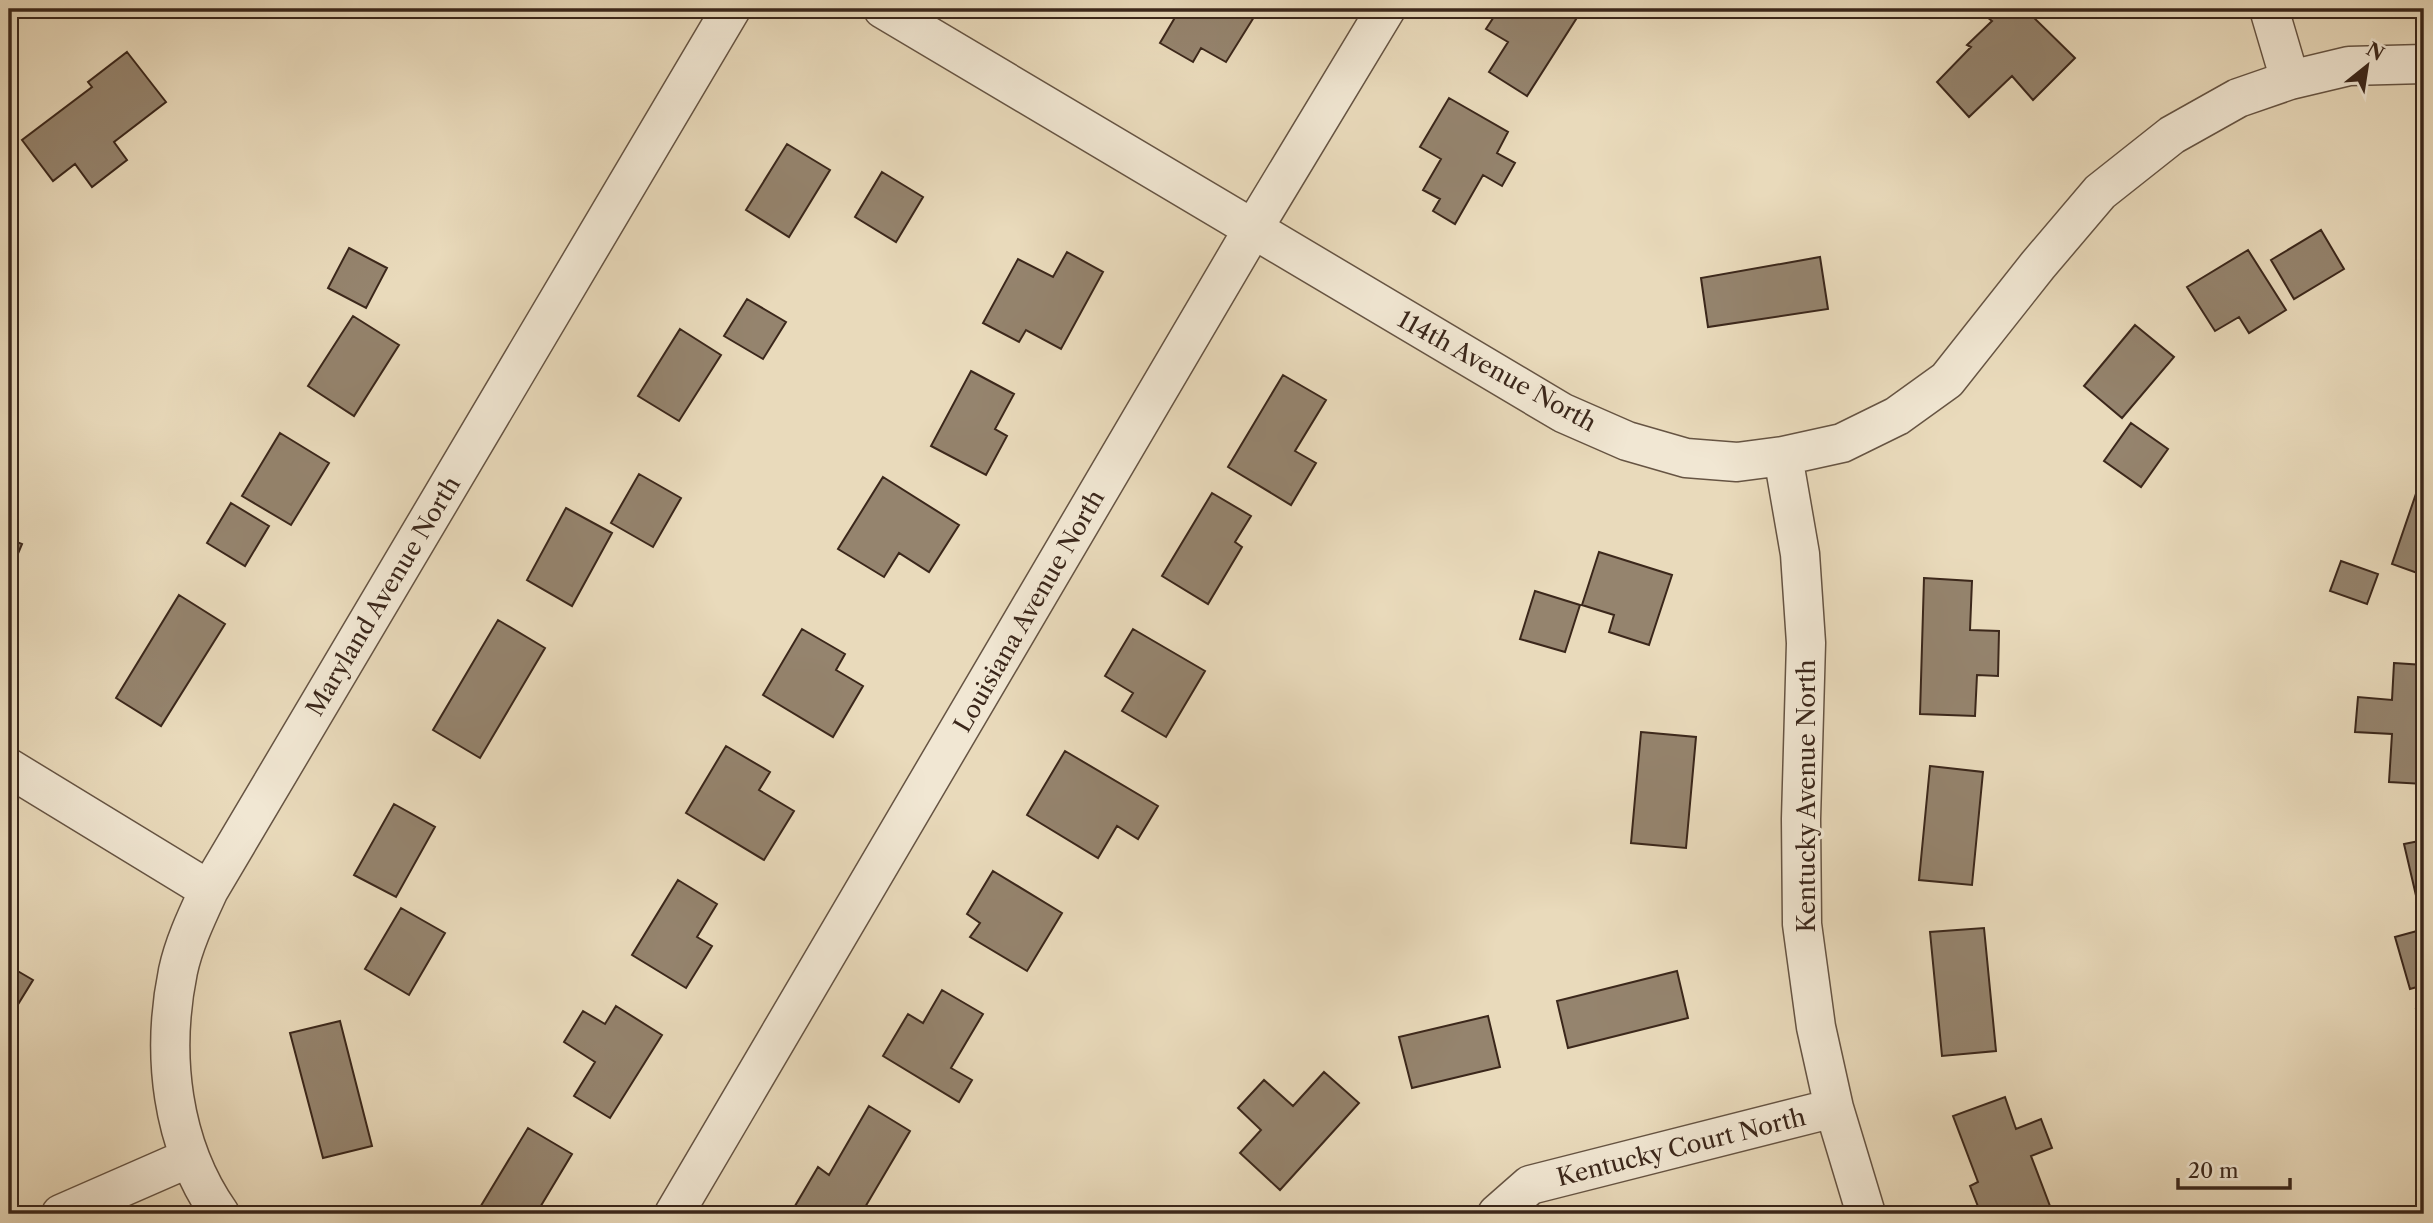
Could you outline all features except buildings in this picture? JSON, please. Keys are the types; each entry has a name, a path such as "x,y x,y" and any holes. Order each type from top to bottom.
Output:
{"street":[{"name":"Maryland Avenue North","path":"220,1214 189,1158 175,1105 169,1031 178,969 191,932 209,890 731,9"},
{"name":"114th Avenue North","path":"884,9 1563,413 1627,441 1686,458 1737,461 1783,456 1842,443 1897,416 1947,380 2100,192 2172,135 2238,98 2290,80 2349,66 2424,64"},
{"name":"Louisiana Avenue North","path":"674,1214 1253,229 1386,9"},
{"path":"2269,9 2290,80"},
{"name":"Kentucky Avenue North","path":"1783,456 1800,554 1807,643 1801,819 1802,924 1816,1027 1834,1108 1866,1214"},
{"path":"9,768 209,890"},
{"name":"Kentucky Court North","path":"1497,1214 1530,1185 1834,1108"},
{"path":"61,1214 189,1158"}]}
